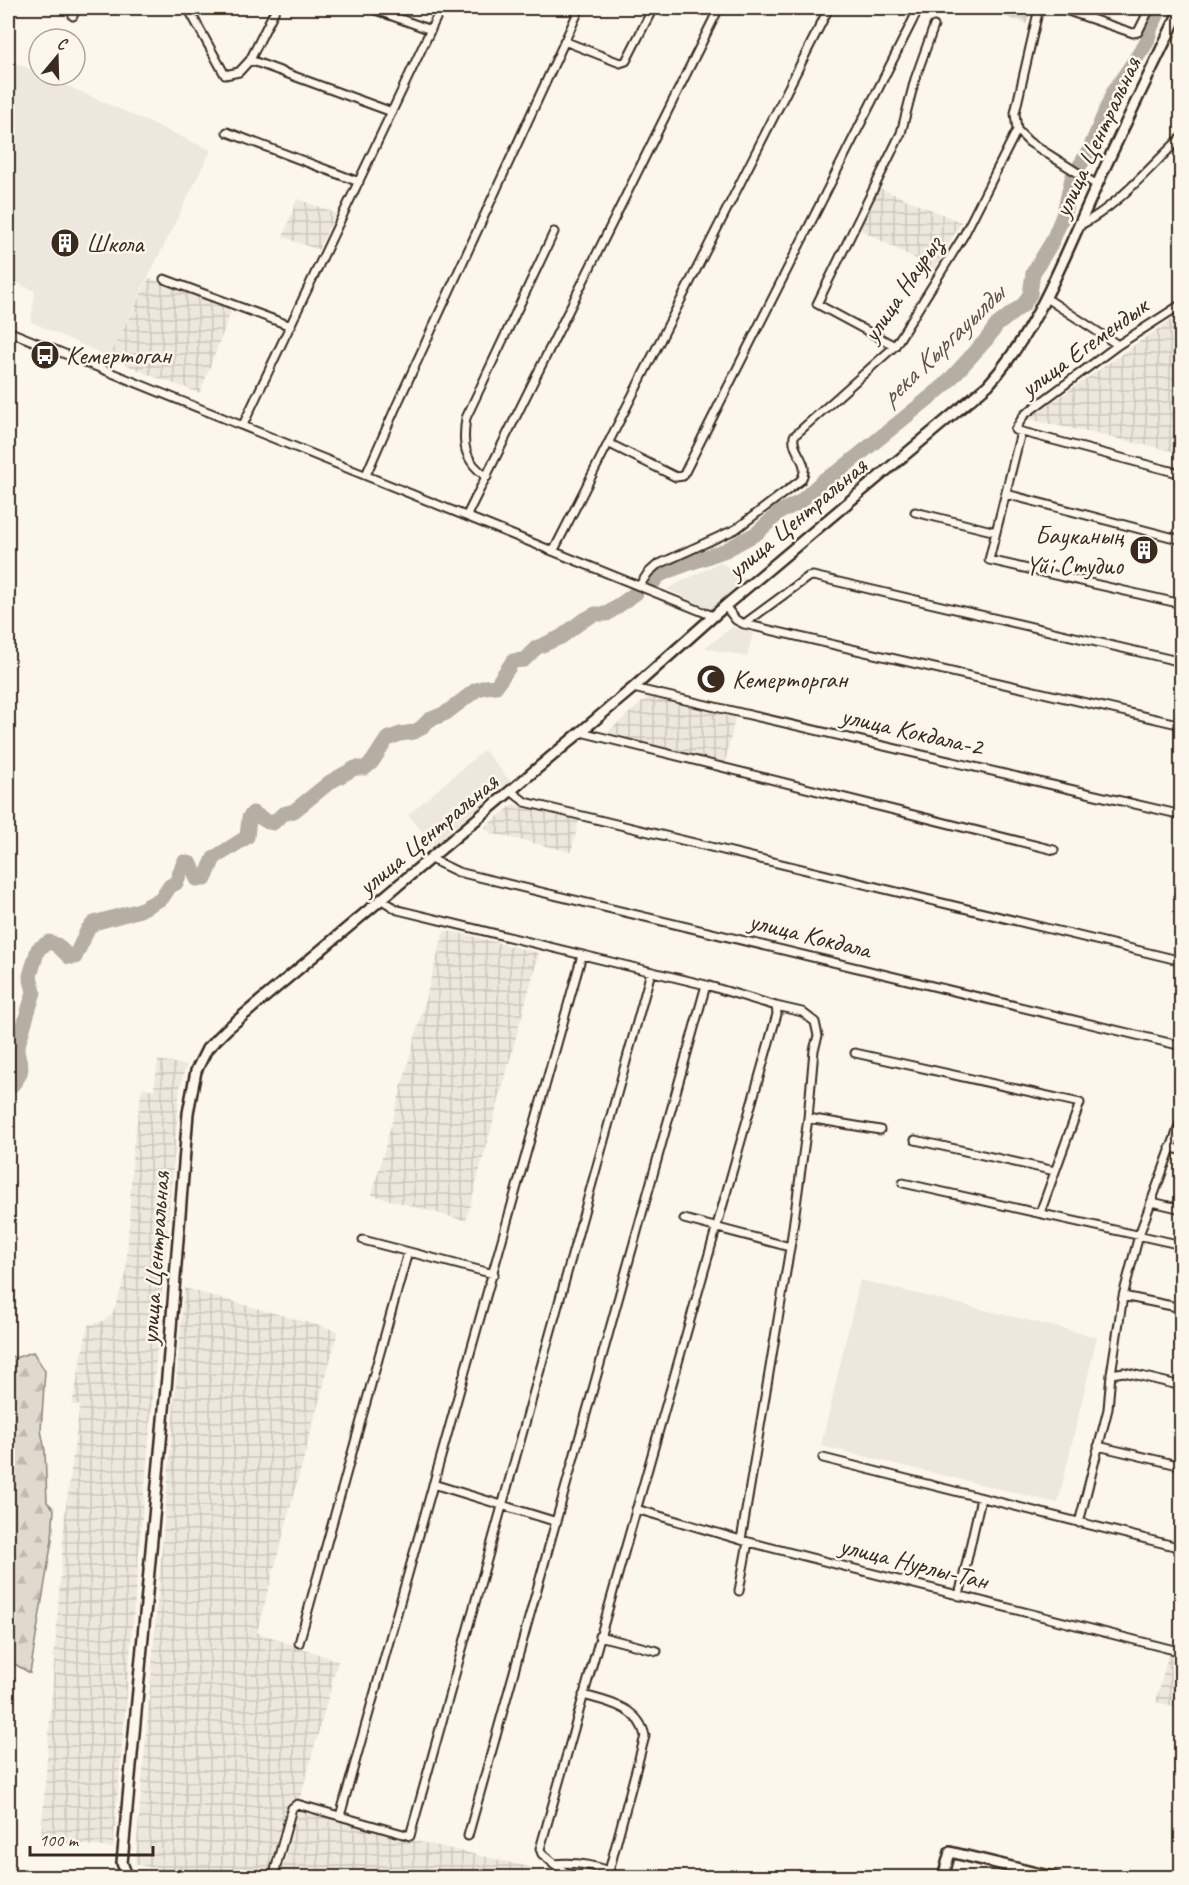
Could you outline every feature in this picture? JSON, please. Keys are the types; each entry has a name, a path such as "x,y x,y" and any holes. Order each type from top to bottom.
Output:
{"main road":[{"name":"улица Центральная","path":"128,1878 122,1863 168,1366 188,1113 194,1077 207,1049 227,1029 431,859 633,688 713,616 988,385 1003,369 1026,335 1046,298 1097,184 1181,8"},
{"path":"943,1878 950,1852 1057,1878"}],"street":[{"path":"72,16 76,8"},
{"path":"188,8 225,75 239,72 250,60 276,8"},
{"path":"370,8 431,30"},
{"path":"243,425 441,8"},
{"path":"366,475 580,8"},
{"path":"564,41 620,63 626,61 653,8"},
{"path":"467,515 719,8"},
{"path":"554,550 829,8"},
{"path":"608,443 676,477 683,476 919,8"},
{"name":"улица Наурыз","path":"640,585 657,565 736,529 801,480 805,473 805,466 792,444 794,436 895,346 964,235 1017,130 1015,112 1039,8"},
{"path":"1059,8 1132,33 1138,32 1150,8"},
{"path":"895,346 817,304 901,132 915,79 934,26"},
{"path":"250,60 392,112"},
{"path":"1017,130 1029,142 1097,184"},
{"path":"227,132 359,182"},
{"path":"1079,226 1113,206 1182,137"},
{"path":"487,477 474,468 467,456 464,432 466,418 554,232"},
{"path":"164,279 291,326"},
{"path":"1046,298 1118,345"},
{"name":"улица Егемендык","path":"1018,431 1024,415 1118,345 1182,303"},
{"path":"8,331 713,616"},
{"path":"1182,474 1018,431 1006,494 989,560 1182,604"},
{"path":"1006,494 1182,540"},
{"path":"915,512 996,532"},
{"path":"744,624 808,577 813,576 1182,662"},
{"path":"725,606 736,620 744,624 1182,725"},
{"name":"улица Кокдала-2","path":"633,688 1182,815"},
{"path":"580,732 1054,850"},
{"path":"511,791 525,802 1182,961"},
{"name":"улица Кокдала","path":"431,859 458,872 1182,1046"},
{"path":"382,900 398,910 706,985 802,1012 815,1022 818,1036 814,1050 808,1118 739,1591"},
{"path":"340,1816 582,955"},
{"path":"273,1878 292,1808 297,1804 410,1836 651,972"},
{"path":"468,1836 706,985"},
{"path":"572,1878 553,1864 540,1849 777,1014 776,1005"},
{"path":"855,1053 1080,1103 1040,1213"},
{"path":"808,1118 880,1130"},
{"path":"1079,1523 1108,1409 1123,1296 1139,1235 1182,1118"},
{"path":"915,1140 1055,1171"},
{"path":"1170,1148 1182,1150"},
{"path":"903,1183 1182,1245"},
{"path":"1152,1202 1182,1209"},
{"path":"684,1219 790,1247"},
{"path":"363,1240 494,1274"},
{"path":"299,1643 408,1252"},
{"path":"1123,1296 1182,1308"},
{"path":"1111,1374 1124,1372 1182,1386"},
{"path":"1098,1446 1182,1466"},
{"path":"823,1458 1182,1548"},
{"path":"433,1484 556,1522"},
{"path":"959,1596 981,1498"},
{"name":"улица Нурлы-Тан","path":"636,1509 745,1541 1182,1652"},
{"path":"599,1636 657,1651"},
{"path":"553,1864 589,1864 610,1874 645,1736 643,1725 635,1714 583,1695"}],"shaded area":[{"path":"978,8 1032,8 1027,24"},
{"path":"14,62 27,68 27,87 70,87 211,150 109,357 31,322 35,291 8,279 8,78"},
{"path":"879,188 961,222 935,269 859,229"},
{"path":"297,199 336,213 318,250 283,237"},
{"path":"149,278 232,309 200,393 152,376 109,357"},
{"path":"1181,313 1181,453 1028,419"},
{"path":"720,562 745,579 711,610 667,589"},
{"path":"732,627 753,633 747,657 705,648"},
{"path":"648,697 735,718 725,763 605,734"},
{"path":"484,750 510,781 434,845 408,815"},
{"path":"514,804 579,821 571,852 490,833 485,827"},
{"path":"444,931 539,953 466,1221 372,1195"},
{"path":"158,1060 186,1065 180,1088 113,1848 41,1840 65,1513 80,1405 72,1405 88,1325 103,1321 112,1315 126,1275 133,1148 142,1087 154,1090"},
{"path":"860,1280 1097,1337 1058,1503 821,1446"},
{"path":"184,1288 338,1331 257,1632 338,1661 300,1799 289,1803 270,1874 263,1877 193,1877 135,1864"},
{"path":"1168,1655 1181,1658 1181,1708 1156,1702"},
{"path":"298,1810 412,1840 534,1868 533,1878 280,1878"}],"green space":[{"path":"8,1032 11,1034 10,1054 16,1070 8,1089"},
{"path":"33,1352 45,1371 41,1430 45,1451 47,1502 54,1509 52,1540 30,1673 8,1660 8,1354 15,1358"}],"waterway":[{"name":"река Кыргауылды","path":"653,583 658,576 668,571 726,550 757,533 780,512 800,502 825,479 839,471 945,385 997,325 1024,304 1030,294 1033,273 1052,242 1064,213 1072,178 1089,151 1113,93 1147,42 1151,27 1161,8"},
{"name":"река Кыргауылды","path":"8,1090 21,1071 17,1048 34,992 30,976 38,949 49,942 57,945 69,957 75,957 88,929 94,923 140,910 162,898 170,886 176,883 184,862 191,864 197,879 205,879 214,858 247,837 249,818 253,813 273,823 283,814 294,811 330,782 355,768 365,768 372,762 387,739 414,732 429,720 446,713 476,690 496,686 513,661 524,660 536,648 561,637 595,614 607,614 636,593"}],"place":[{"name":"Школа","path":"65,243"},
{"name":"Кемертоган","path":"45,355"},
{"name":"Бауканың Үйі Студио","path":"1144,550"},
{"name":"Кемерторган","path":"711,679"}]}
